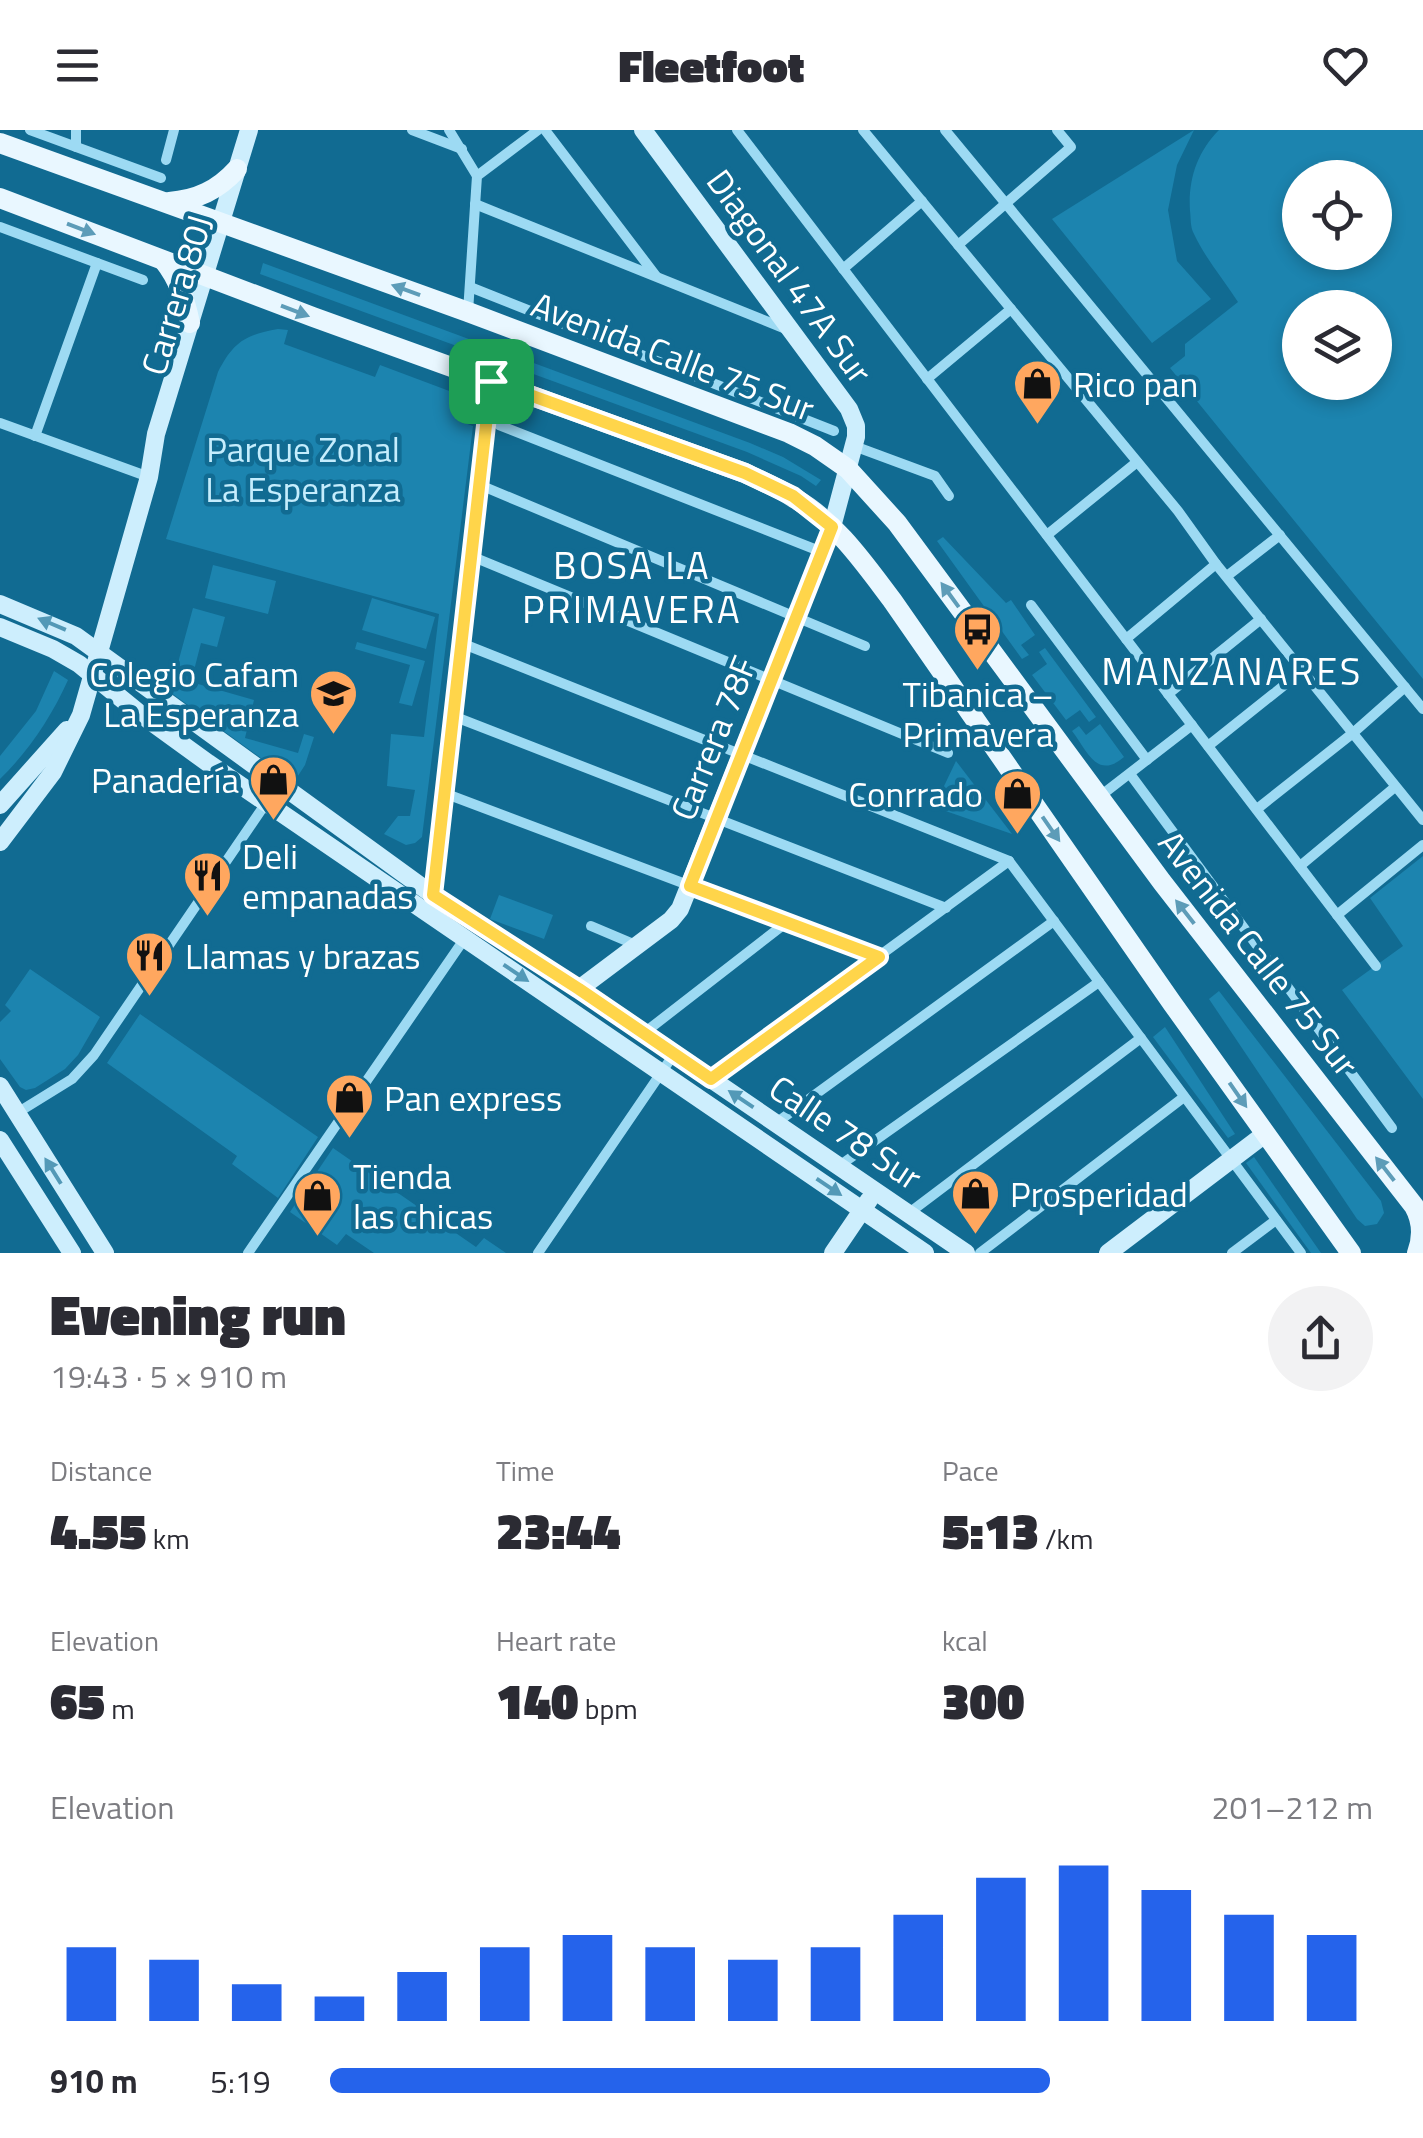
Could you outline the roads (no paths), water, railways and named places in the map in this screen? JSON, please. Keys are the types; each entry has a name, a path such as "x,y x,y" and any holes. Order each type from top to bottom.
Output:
{"main road":[{"name":"Avenida Calle 75 Sur","path":"0,142 790,433 848,469 897,523 1162,882 1414,1206 1423,1232 1416,1253"},
{"path":"162,202 198,197 237,170"},
{"path":"0,198 745,473 793,496 832,527 892,600 1350,1253"},
{"path":"163,260 177,280 190,324"}],"street":[{"path":"30,130 162,178"},
{"path":"76,130 76,146"},
{"path":"166,160 174,130"},
{"name":"Carrera 80J","path":"225,225 249,130"},
{"name":"Carrera 80J","path":"148,477 167,436 225,225 260,130"},
{"path":"412,130 462,149"},
{"path":"449,130 477,176 468,312"},
{"path":"477,176 542,130 657,277"},
{"name":"Diagonal 47A Sur","path":"643,130 849,409 857,431 848,469"},
{"path":"737,130 1376,966"},
{"path":"863,130 1178,511 1216,564 1423,820"},
{"path":"945,130 1423,709"},
{"path":"958,244 1071,147 1057,130"},
{"path":"844,270 922,201"},
{"path":"475,204 791,331"},
{"path":"0,227 143,280"},
{"path":"35,436 96,263"},
{"name":"Carrera 80J","path":"0,842 54,772 81,714 148,477 156,434 190,324 209,278"},
{"path":"470,287 834,431"},
{"path":"927,379 1011,309"},
{"path":"433,895 491,381"},
{"path":"0,423 148,477"},
{"path":"500,425 822,552"},
{"path":"854,446 935,476 949,496"},
{"path":"1047,535 1137,462"},
{"name":"Carrera 78F","path":"579,989 676,915 832,527 848,469"},
{"path":"480,485 865,646"},
{"path":"1227,576 1280,535"},
{"path":"472,556 948,754"},
{"path":"1126,639 1216,564"},
{"name":"Calle 78 Sur","path":"0,604 62,628 100,652 433,895 579,989 966,1253"},
{"path":"1031,605 1148,760"},
{"path":"1168,694 1261,619"},
{"name":"Calle 78 Sur","path":"0,628 53,648 80,664 139,714 925,1253"},
{"path":"462,644 1009,861 1301,1253"},
{"path":"1208,746 1302,671"},
{"path":"1256,810 1405,687"},
{"path":"0,805 81,714"},
{"path":"453,716 946,908"},
{"path":"1099,797 1192,725"},
{"path":"1130,774 1392,1128"},
{"path":"1300,866 1394,787"},
{"path":"444,793 879,957"},
{"path":"17,1113 72,1079 94,1054 266,802"},
{"path":"1337,915 1423,845"},
{"path":"711,1079 1009,861"},
{"path":"776,1123 1054,921"},
{"path":"644,1033 787,922"},
{"path":"591,926 636,945"},
{"path":"248,1253 464,938"},
{"path":"839,1166 1099,982"},
{"path":"908,1214 1141,1038"},
{"path":"538,1253 674,1054"},
{"path":"0,1086 106,1253"},
{"path":"980,1253 1184,1096"},
{"path":"1108,1253 1265,1134"},
{"path":"0,1140 72,1253"},
{"path":"833,1253 875,1191"},
{"path":"1232,1253 1276,1220"}],"place":[{"name":"Rico pan","path":"1038,426"},
{"name":"Tibanica – Primavera","path":"978,672"},
{"name":"Colegio Cafam La Esperanza","path":"334,736"},
{"name":"Panadería","path":"274,822"},
{"name":"Conrrado","path":"1018,836"},
{"name":"Deli empanadas","path":"207,918"},
{"name":"Llamas y brazas","path":"150,998"},
{"name":"Pan express","path":"349,1140"},
{"name":"Prosperidad","path":"975,1236"},
{"name":"Tienda las chicas","path":"318,1238"}],"district":[{"name":"BOSA LA PRIMAVERA","path":"632,587"},
{"name":"MANZANARES","path":"1232,671"}],"park label":[{"name":"Parque Zonal La Esperanza","path":"303,469"}]}
